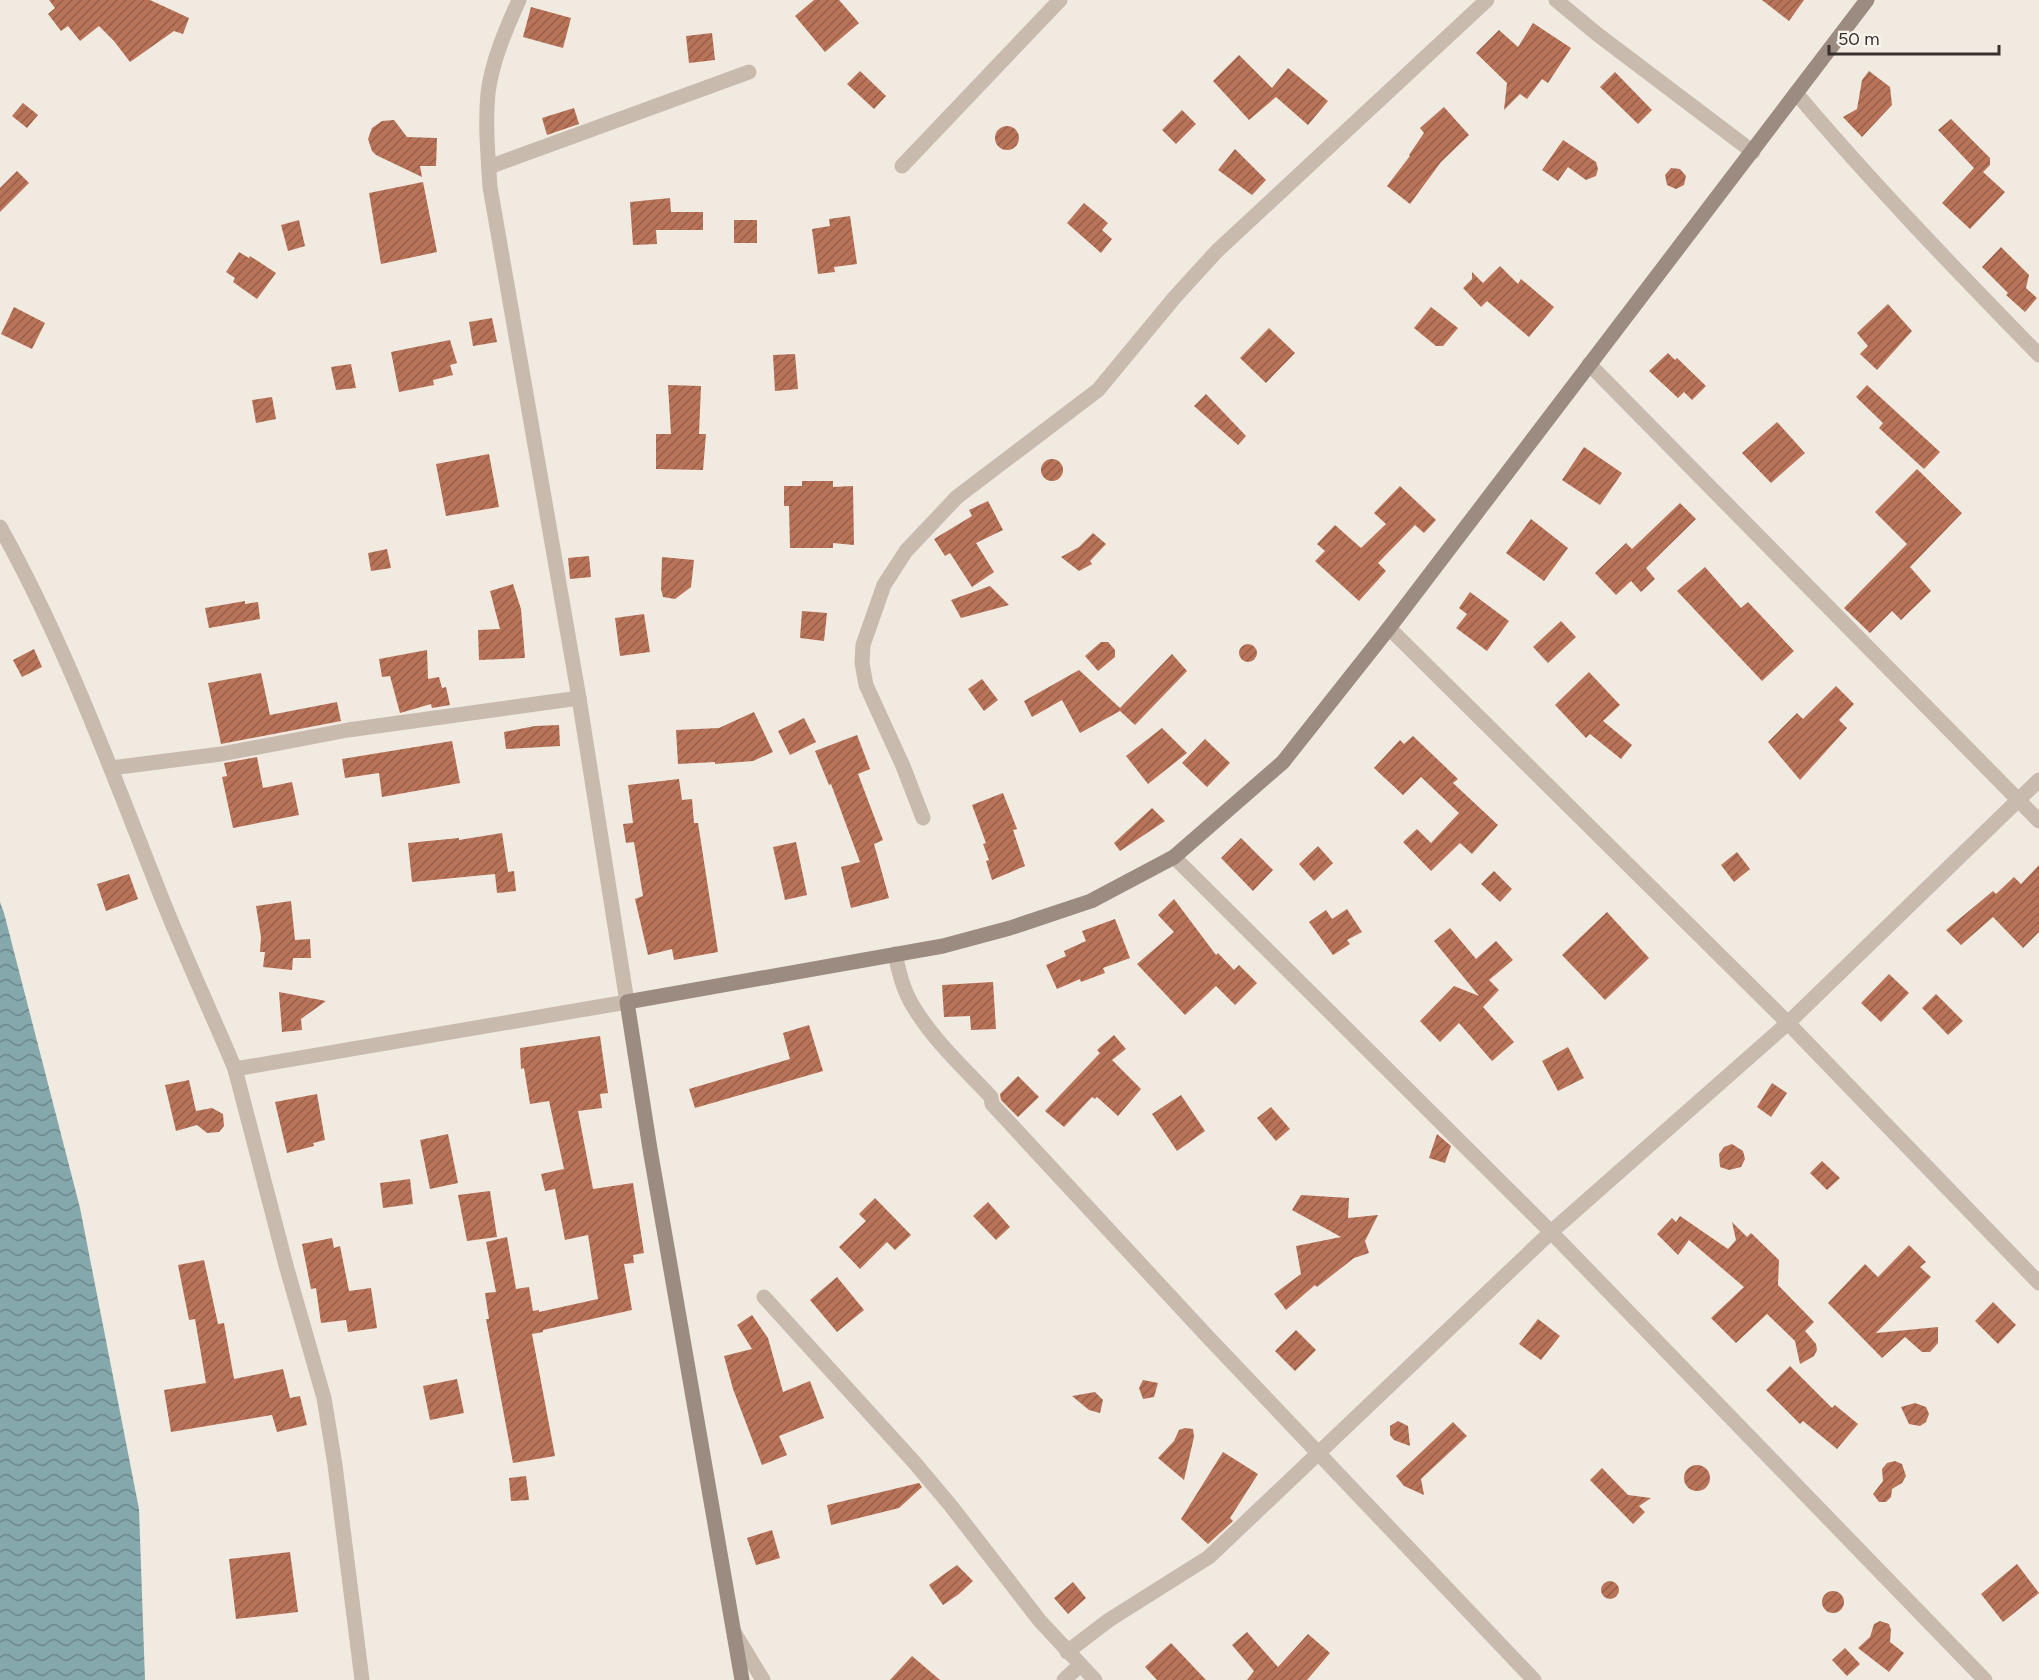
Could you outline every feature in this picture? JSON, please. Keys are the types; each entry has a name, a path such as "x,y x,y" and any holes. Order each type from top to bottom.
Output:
{"main road":[{"path":"742,1680 627,1002 943,946 1010,928 1091,901 1173,857 1283,762 1389,628 1867,0"}],"street":[{"path":"235,1069 627,1002 579,698 492,198 487,142 488,92 503,36 519,0"},
{"path":"902,166 1060,0"},
{"path":"923,818 903,766 866,684 862,663 863,645 884,585 906,551 957,497 1098,390 1174,297 1217,250 1487,0"},
{"path":"1556,0 1597,34 1753,152"},
{"path":"489,166 749,72"},
{"path":"1796,93 1848,153 2039,355"},
{"path":"1589,364 2039,821"},
{"path":"0,526 60,644 166,909 235,1069 287,1269 324,1398 337,1476 362,1680"},
{"path":"1389,628 1788,1023 2039,1283"},
{"path":"111,768 220,754 348,730 579,698"},
{"path":"1067,1652 1110,1620 1209,1557 1551,1232 1788,1023 2039,780"},
{"path":"1173,857 1551,1232 1985,1680"},
{"path":"895,954 901,980 912,1005 930,1031 991,1097 992,1104 1534,1680"},
{"path":"764,1297 944,1497 1040,1621 1095,1680"},
{"path":"735,1634 763,1680"},
{"path":"1064,1680 1080,1665"}],"water":[{"path":"0,902 80,1208 139,1509 145,1680 0,1680"}],"building":[{"path":"49,0 150,0 189,18 183,34 174,31 130,62 99,26 80,41 68,26 61,31 48,14 55,8"},
{"path":"814,0 839,0 859,23 825,52 795,16"},
{"path":"1762,0 1804,0 1789,21"},
{"path":"531,7 571,18 563,48 523,37"},
{"path":"1533,23 1571,48 1548,83 1542,79 1527,99 1520,94 1504,110 1507,83 1476,53 1499,30 1518,47"},
{"path":"712,33 715,60 689,63 686,36"},
{"path":"1239,55 1272,88 1288,68 1328,101 1308,125 1276,97 1249,120 1213,81"},
{"path":"860,71 886,96 874,109 847,84"},
{"path":"1869,71 1890,87 1892,105 1862,137 1843,117 1857,109 1862,80"},
{"path":"1615,72 1652,110 1638,124 1600,87"},
{"path":"23,103 38,115 27,128 12,116"},
{"path":"1444,107 1469,135 1441,162 1410,204 1387,186 1424,133 1420,128"},
{"path":"574,108 579,124 547,135 542,118"},
{"path":"1182,110 1196,124 1176,144 1162,130"},
{"path":"1951,119 1990,158 1990,165 1983,172 2005,192 1970,229 1942,203 1974,168 1938,130"},
{"path":"394,120 407,137 437,138 436,166 420,166 422,177 372,151 368,139 372,128 382,121"},
{"path":"1007,126 1015,130 1019,138 1015,146 1007,150 999,146 995,138 999,130"},
{"path":"1563,140 1596,162 1598,169 1596,176 1586,180 1568,167 1558,181 1542,170"},
{"path":"1235,149 1266,180 1252,195 1218,170"},
{"path":"1671,168 1680,169 1686,176 1684,185 1676,189 1667,185 1665,175"},
{"path":"17,171 29,183 0,212 0,188"},
{"path":"423,182 437,252 381,264 369,193"},
{"path":"670,198 671,212 703,212 703,230 656,230 657,244 633,245 630,202"},
{"path":"1084,203 1108,223 1102,230 1112,239 1101,253 1067,223"},
{"path":"850,216 857,264 834,267 835,272 818,274 812,229 830,226 829,219"},
{"path":"299,220 305,246 288,251 281,225"},
{"path":"734,220 757,220 757,243 734,243"},
{"path":"2001,247 2029,275 2026,288 2037,298 2025,312 2006,295 2008,293 1982,267"},
{"path":"239,252 249,258 250,256 276,273 257,299 233,282 235,278 226,272"},
{"path":"1500,266 1518,284 1521,279 1554,307 1529,337 1487,301 1481,307 1463,288 1472,279 1472,272 1483,283"},
{"path":"1888,304 1912,331 1877,370 1860,354 1868,346 1857,333"},
{"path":"14,307 45,323 32,349 1,334"},
{"path":"1431,307 1458,328 1443,346 1436,346 1414,328"},
{"path":"492,318 497,342 473,346 469,322"},
{"path":"1269,328 1295,353 1266,383 1240,358"},
{"path":"450,340 457,363 450,365 453,375 433,380 434,385 399,392 391,352"},
{"path":"1668,353 1675,360 1677,358 1706,386 1692,400 1684,392 1678,398 1649,371"},
{"path":"795,354 798,389 775,391 773,355"},
{"path":"351,364 356,388 336,390 331,367"},
{"path":"668,385 701,386 699,434 706,434 703,470 656,469 656,434 671,434"},
{"path":"1867,385 1940,452 1924,469 1879,428 1883,423 1856,397"},
{"path":"1206,394 1246,436 1238,445 1194,406"},
{"path":"272,397 276,419 256,423 252,400"},
{"path":"1777,422 1805,453 1771,483 1742,453"},
{"path":"1584,447 1622,473 1600,505 1562,480"},
{"path":"489,454 499,507 446,516 436,464"},
{"path":"1052,459 1060,462 1063,470 1060,478 1052,481 1044,478 1041,470 1044,462"},
{"path":"1917,469 1962,513 1910,567 1931,591 1901,620 1892,611 1870,633 1844,608 1907,544 1875,512"},
{"path":"802,481 833,481 833,487 853,486 854,545 833,543 833,548 790,548 789,506 784,506 784,486 802,486"},
{"path":"1400,486 1436,520 1424,533 1415,525 1378,563 1386,571 1359,601 1315,561 1325,551 1317,544 1335,525 1361,548 1386,524 1374,513"},
{"path":"988,501 1003,530 976,543 994,572 972,587 950,553 945,556 934,539 972,516 969,510"},
{"path":"1680,503 1696,519 1646,568 1655,579 1641,592 1631,581 1616,595 1595,573 1626,543 1632,549"},
{"path":"1531,519 1568,548 1544,581 1506,553"},
{"path":"1093,533 1106,544 1090,561 1092,564 1079,571 1061,557 1079,547"},
{"path":"387,549 391,568 371,571 368,553"},
{"path":"589,556 591,577 570,579 568,558"},
{"path":"662,557 694,560 691,587 675,599 663,597"},
{"path":"1705,567 1741,608 1748,602 1794,651 1762,681 1677,591"},
{"path":"513,584 521,609 525,658 479,660 478,630 500,629 490,591"},
{"path":"990,586 1009,605 961,618 951,600"},
{"path":"1470,592 1509,621 1487,651 1456,628 1467,614 1459,608"},
{"path":"245,601 245,604 258,602 260,619 209,628 205,608"},
{"path":"802,611 827,613 824,641 800,638"},
{"path":"644,614 650,652 620,656 615,618"},
{"path":"1561,621 1576,637 1548,663 1533,647"},
{"path":"1101,642 1108,642 1115,650 1115,657 1098,671 1085,656"},
{"path":"1248,644 1254,647 1257,653 1254,659 1248,662 1242,659 1239,653 1242,647"},
{"path":"34,649 42,667 22,677 13,660"},
{"path":"427,650 428,679 439,677 442,688 446,687 450,705 432,708 431,704 400,713 390,676 382,677 379,659"},
{"path":"1172,654 1187,671 1135,725 1120,711 1080,733 1062,700 1032,717 1024,701 1079,670 1120,708"},
{"path":"1589,672 1620,705 1603,721 1632,745 1621,759 1590,734 1586,738 1555,705"},
{"path":"261,673 270,715 337,702 341,721 221,744 208,683"},
{"path":"982,679 998,700 984,711 968,689"},
{"path":"1836,686 1854,704 1839,720 1847,728 1800,780 1768,742 1797,713 1803,719"},
{"path":"754,712 773,752 753,761 678,764 676,730 719,728"},
{"path":"804,718 816,742 790,755 778,731"},
{"path":"559,725 560,746 506,749 504,732 535,726"},
{"path":"1162,728 1187,753 1148,784 1126,756"},
{"path":"857,735 870,769 858,774 883,840 874,844 889,898 851,908 841,867 860,862 831,784 829,785 815,751"},
{"path":"1413,736 1458,779 1453,783 1498,825 1472,854 1460,843 1431,871 1403,842 1417,829 1431,843 1459,813 1421,777 1403,795 1374,768 1400,740 1404,744"},
{"path":"1205,739 1230,763 1207,787 1182,763"},
{"path":"452,741 460,783 382,797 379,773 345,778 342,759"},
{"path":"257,757 263,788 292,782 299,815 233,828 222,777 227,776 224,763"},
{"path":"679,779 682,800 692,799 694,823 698,823 718,952 674,960 672,949 648,955 635,899 643,896 634,842 626,843 623,824 633,823 628,785"},
{"path":"1003,793 1017,829 1013,830 1025,866 992,880 986,861 989,860 983,844 986,843 972,805"},
{"path":"1152,808 1165,821 1120,851 1114,843"},
{"path":"502,833 508,872 514,871 516,891 497,893 495,874 412,882 408,843 459,838 459,840"},
{"path":"1241,838 1273,870 1253,891 1221,858"},
{"path":"796,842 807,895 785,900 773,847"},
{"path":"1318,846 1333,863 1314,881 1299,864"},
{"path":"1737,852 1750,869 1734,882 1721,865"},
{"path":"2039,865 2039,932 2023,948 1993,917 1961,945 1946,930 1993,891 1996,894 2014,877 2021,884"},
{"path":"1494,871 1512,889 1500,902 1481,884"},
{"path":"129,874 138,899 106,911 97,884"},
{"path":"1174,899 1216,955 1218,953 1234,970 1239,965 1257,983 1235,1005 1216,986 1185,1015 1137,964 1174,932 1158,915"},
{"path":"291,901 295,940 310,939 311,958 293,958 292,970 263,967 265,952 260,952 261,937 256,906"},
{"path":"1347,909 1362,932 1347,940 1350,944 1333,955 1309,922 1326,910 1332,919"},
{"path":"1607,912 1649,958 1605,1000 1562,955"},
{"path":"1115,919 1130,958 1103,968 1105,973 1081,982 1080,979 1057,989 1046,965 1066,956 1064,951 1086,941 1082,931"},
{"path":"1450,928 1476,959 1496,941 1513,960 1489,980 1499,990 1483,1007 1514,1042 1492,1061 1459,1023 1440,1042 1420,1021 1454,986 1479,996 1434,941"},
{"path":"1889,974 1909,993 1881,1022 1861,1003"},
{"path":"993,982 996,1029 971,1030 970,1016 944,1017 942,985"},
{"path":"279,992 326,1001 301,1019 302,1030 282,1032"},
{"path":"1936,994 1963,1021 1948,1035 1922,1008"},
{"path":"809,1025 823,1071 695,1108 689,1089 790,1059 783,1033"},
{"path":"1114,1035 1126,1049 1112,1060 1141,1089 1118,1116 1097,1097 1095,1099 1092,1097 1064,1127 1045,1111 1100,1053 1097,1050"},
{"path":"600,1036 608,1093 600,1094 602,1108 578,1111 593,1189 633,1183 644,1253 633,1255 634,1263 624,1264 632,1310 532,1334 555,1456 513,1463 486,1319 489,1319 485,1293 496,1292 486,1242 507,1237 516,1289 529,1287 533,1311 539,1310 539,1312 598,1299 588,1235 565,1240 555,1189 545,1191 541,1174 564,1169 549,1101 530,1104 524,1068 521,1069 520,1048"},
{"path":"1568,1047 1584,1078 1558,1091 1542,1061"},
{"path":"1018,1076 1039,1097 1018,1117 1001,1100 1000,1094"},
{"path":"189,1080 196,1111 212,1108 223,1114 224,1126 219,1132 207,1133 197,1125 176,1131 165,1085"},
{"path":"1772,1083 1787,1093 1771,1117 1757,1107"},
{"path":"317,1094 325,1140 313,1143 314,1146 287,1153 275,1102"},
{"path":"1181,1095 1205,1131 1177,1151 1152,1114"},
{"path":"1271,1107 1290,1129 1276,1141 1257,1118"},
{"path":"448,1134 458,1183 430,1189 420,1140"},
{"path":"1437,1134 1451,1146 1445,1163 1429,1158"},
{"path":"1732,1144 1743,1151 1745,1159 1741,1167 1729,1170 1720,1167 1719,1154 1724,1147"},
{"path":"1822,1161 1840,1178 1827,1190 1810,1173"},
{"path":"410,1179 413,1204 383,1208 380,1183"},
{"path":"490,1191 497,1237 467,1241 458,1195"},
{"path":"1301,1195 1349,1198 1348,1218 1378,1215 1365,1241 1369,1253 1354,1258 1317,1287 1315,1285 1286,1310 1274,1294 1301,1274 1296,1246 1341,1237 1292,1210"},
{"path":"875,1198 911,1235 895,1250 887,1242 860,1269 839,1247 866,1221 859,1214"},
{"path":"988,1202 1010,1227 996,1240 973,1216"},
{"path":"1680,1216 1728,1249 1736,1240 1732,1222 1747,1237 1751,1233 1779,1260 1778,1285 1814,1322 1805,1331 1816,1344 1817,1350 1814,1356 1800,1364 1795,1341 1767,1314 1736,1343 1711,1318 1744,1287 1689,1240 1678,1255 1657,1234 1672,1218 1676,1222"},
{"path":"332,1238 334,1248 340,1246 349,1291 371,1288 377,1328 348,1332 346,1320 321,1323 316,1288 311,1289 302,1244"},
{"path":"1909,1245 1926,1262 1920,1267 1931,1277 1876,1333 1938,1327 1938,1343 1930,1352 1922,1352 1905,1337 1882,1358 1828,1303 1865,1264 1878,1277"},
{"path":"204,1260 218,1324 224,1323 234,1379 283,1369 290,1398 300,1396 307,1425 277,1432 272,1415 171,1432 164,1390 206,1383 195,1319 189,1320 178,1265"},
{"path":"837,1277 864,1310 837,1332 810,1300"},
{"path":"1993,1302 2016,1325 1998,1344 1975,1321"},
{"path":"752,1315 768,1338 783,1392 810,1381 824,1418 779,1436 787,1455 762,1465 733,1389 724,1356 752,1349 737,1325"},
{"path":"1538,1319 1560,1336 1541,1360 1519,1344"},
{"path":"1296,1330 1316,1350 1295,1371 1275,1351"},
{"path":"1790,1366 1832,1408 1835,1405 1858,1424 1837,1449 1803,1421 1800,1424 1766,1390"},
{"path":"457,1379 464,1413 430,1420 423,1386"},
{"path":"1143,1380 1158,1383 1154,1397 1143,1399 1139,1388"},
{"path":"1095,1392 1103,1400 1100,1413 1089,1410 1072,1396"},
{"path":"1915,1403 1926,1407 1929,1414 1926,1422 1920,1426 1909,1424 1901,1407"},
{"path":"1398,1421 1408,1426 1410,1446 1394,1440 1390,1435 1390,1426"},
{"path":"1453,1422 1467,1436 1421,1479 1424,1495 1404,1486 1396,1476"},
{"path":"1193,1429 1194,1437 1184,1480 1158,1458 1174,1441 1179,1430"},
{"path":"1223,1452 1258,1474 1230,1518 1233,1521 1208,1544 1181,1519"},
{"path":"1895,1461 1902,1464 1906,1476 1902,1483 1892,1489 1891,1497 1886,1502 1879,1502 1873,1494 1883,1481 1882,1469 1887,1463"},
{"path":"1697,1465 1706,1469 1710,1478 1706,1487 1697,1491 1688,1487 1684,1478 1688,1469"},
{"path":"1602,1468 1628,1495 1651,1498 1639,1506 1645,1512 1633,1524 1590,1480"},
{"path":"526,1476 529,1500 511,1501 509,1478"},
{"path":"919,1483 922,1487 899,1508 831,1525 827,1505"},
{"path":"772,1530 780,1558 756,1565 747,1538"},
{"path":"290,1552 298,1612 236,1619 229,1559"},
{"path":"2017,1564 2039,1593 2003,1622 1981,1594"},
{"path":"957,1565 973,1581 943,1605 929,1585"},
{"path":"1610,1581 1618,1586 1619,1590 1614,1598 1610,1599 1602,1594 1601,1590 1606,1582"},
{"path":"1073,1582 1086,1598 1068,1614 1054,1598"},
{"path":"1829,1591 1837,1591 1844,1598 1844,1606 1837,1613 1829,1613 1822,1606 1822,1598"},
{"path":"1880,1621 1889,1624 1890,1642 1904,1653 1889,1672 1858,1648 1870,1637 1874,1624"},
{"path":"1247,1632 1278,1667 1308,1634 1330,1653 1307,1680 1247,1680 1254,1671 1232,1645"},
{"path":"1171,1643 1206,1680 1157,1680 1145,1667"},
{"path":"1845,1648 1860,1664 1847,1676 1832,1660"},
{"path":"912,1656 940,1680 890,1680"}]}
